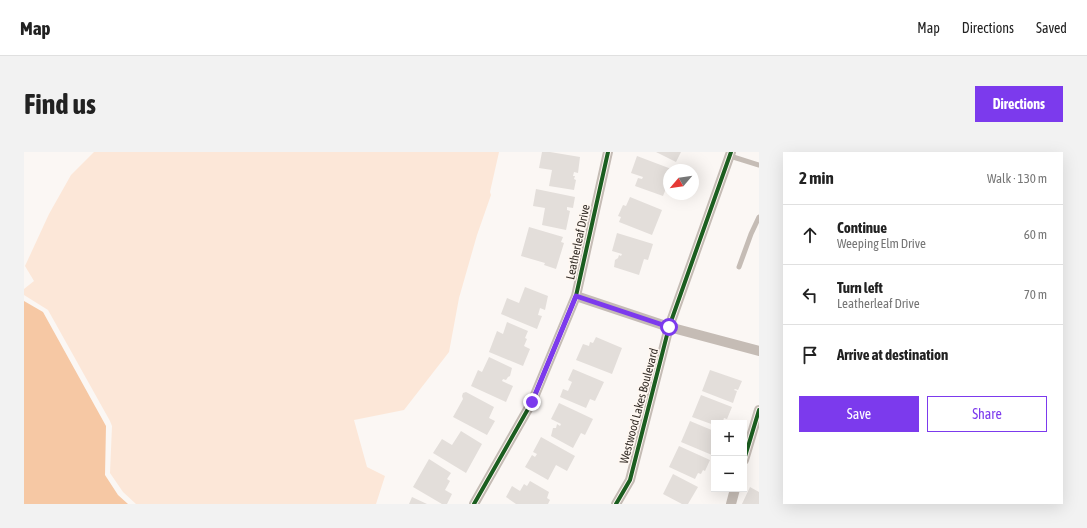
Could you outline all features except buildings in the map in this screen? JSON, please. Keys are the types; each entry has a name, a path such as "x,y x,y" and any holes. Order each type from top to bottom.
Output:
{"street":[{"name":"Leatherleaf Drive","path":"474,504 532,402 576,296 608,152"},
{"name":"Westwood Lakes Boulevard","path":"616,504 630,480 669,327 731,154"},
{"path":"576,296 669,327 759,351"},
{"path":"745,456 759,410"},
{"path":"731,504 734,492"}],"lane":[{"path":"731,154 759,165"},
{"path":"739,267 750,234 759,217"}],"shaded area":[{"path":"94,152 499,152 490,192 491,195 477,235 459,298 449,352 404,410 354,420 367,467 385,476 376,504 136,504 123,492 110,473 112,426 110,421 48,310 24,295 24,289 34,281 25,266 49,214 71,175"},
{"path":"24,301 43,312 106,426 105,475 118,495 128,504 24,504"}],"cycle path":[{"path":"474,504 532,402 576,296 608,152"},
{"path":"616,504 630,480 669,327 731,152"},
{"path":"745,456 759,410"}],"route":[{"path":"532,402 576,296 669,327"}]}
